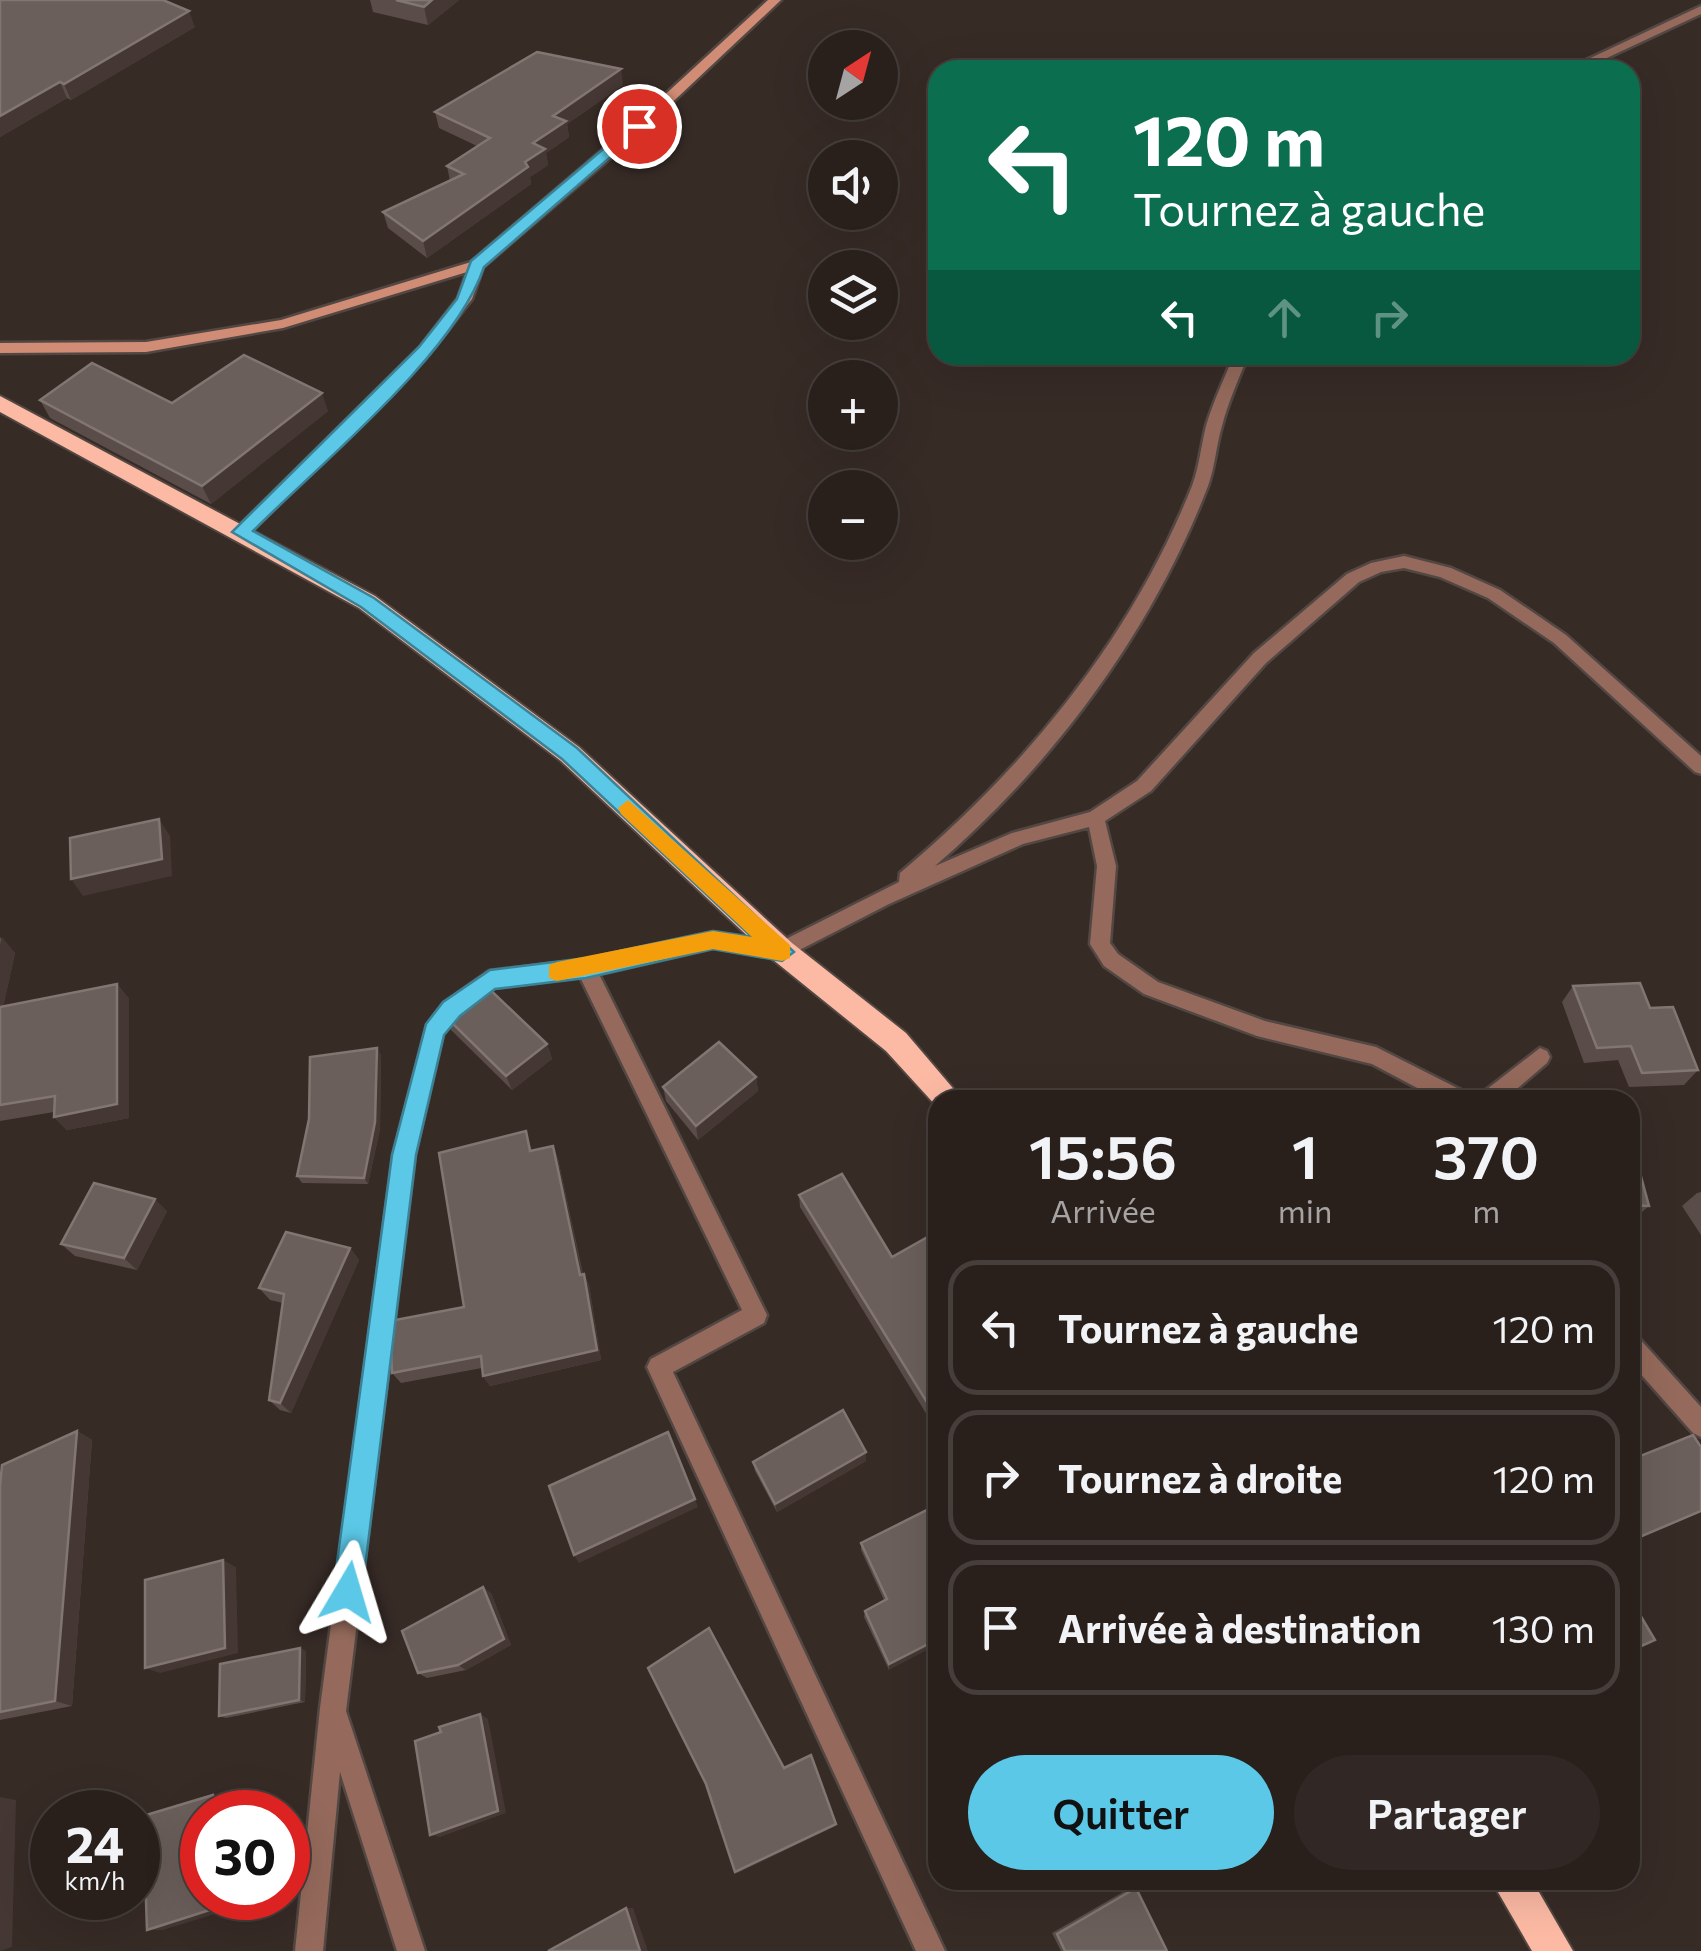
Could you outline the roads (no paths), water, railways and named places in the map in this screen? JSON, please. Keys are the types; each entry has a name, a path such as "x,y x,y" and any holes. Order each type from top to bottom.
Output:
{"highway":[{"path":"0,403 368,602 570,754 782,952 896,1042 940,1090"},
{"path":"1516,1890 1554,1951"}],"main road":[{"path":"0,348 146,348 263,328 476,265 639,126 775,0"},
{"path":"241,532 425,350 464,300 476,265"}],"street":[{"path":"1593,60 1701,10"},
{"path":"882,898 954,842 1062,721 1145,600 1201,484 1215,420 1238,365"},
{"path":"309,1951 333,1708 404,1155 434,1031 452,1009 490,980 586,968 713,940 782,952 882,898 1020,838 1095,818 1144,786 1260,658 1353,578 1377,567 1404,562 1446,572 1494,594 1560,639 1701,768"},
{"path":"1095,818 1108,850 1109,887 1100,944 1111,960 1151,988 1264,1030 1376,1056 1441,1090"},
{"path":"586,968 756,1315 658,1368 931,1951"},
{"path":"1501,1090 1540,1057"},
{"path":"1640,1356 1701,1425"},
{"path":"333,1708 411,1951"}]}
